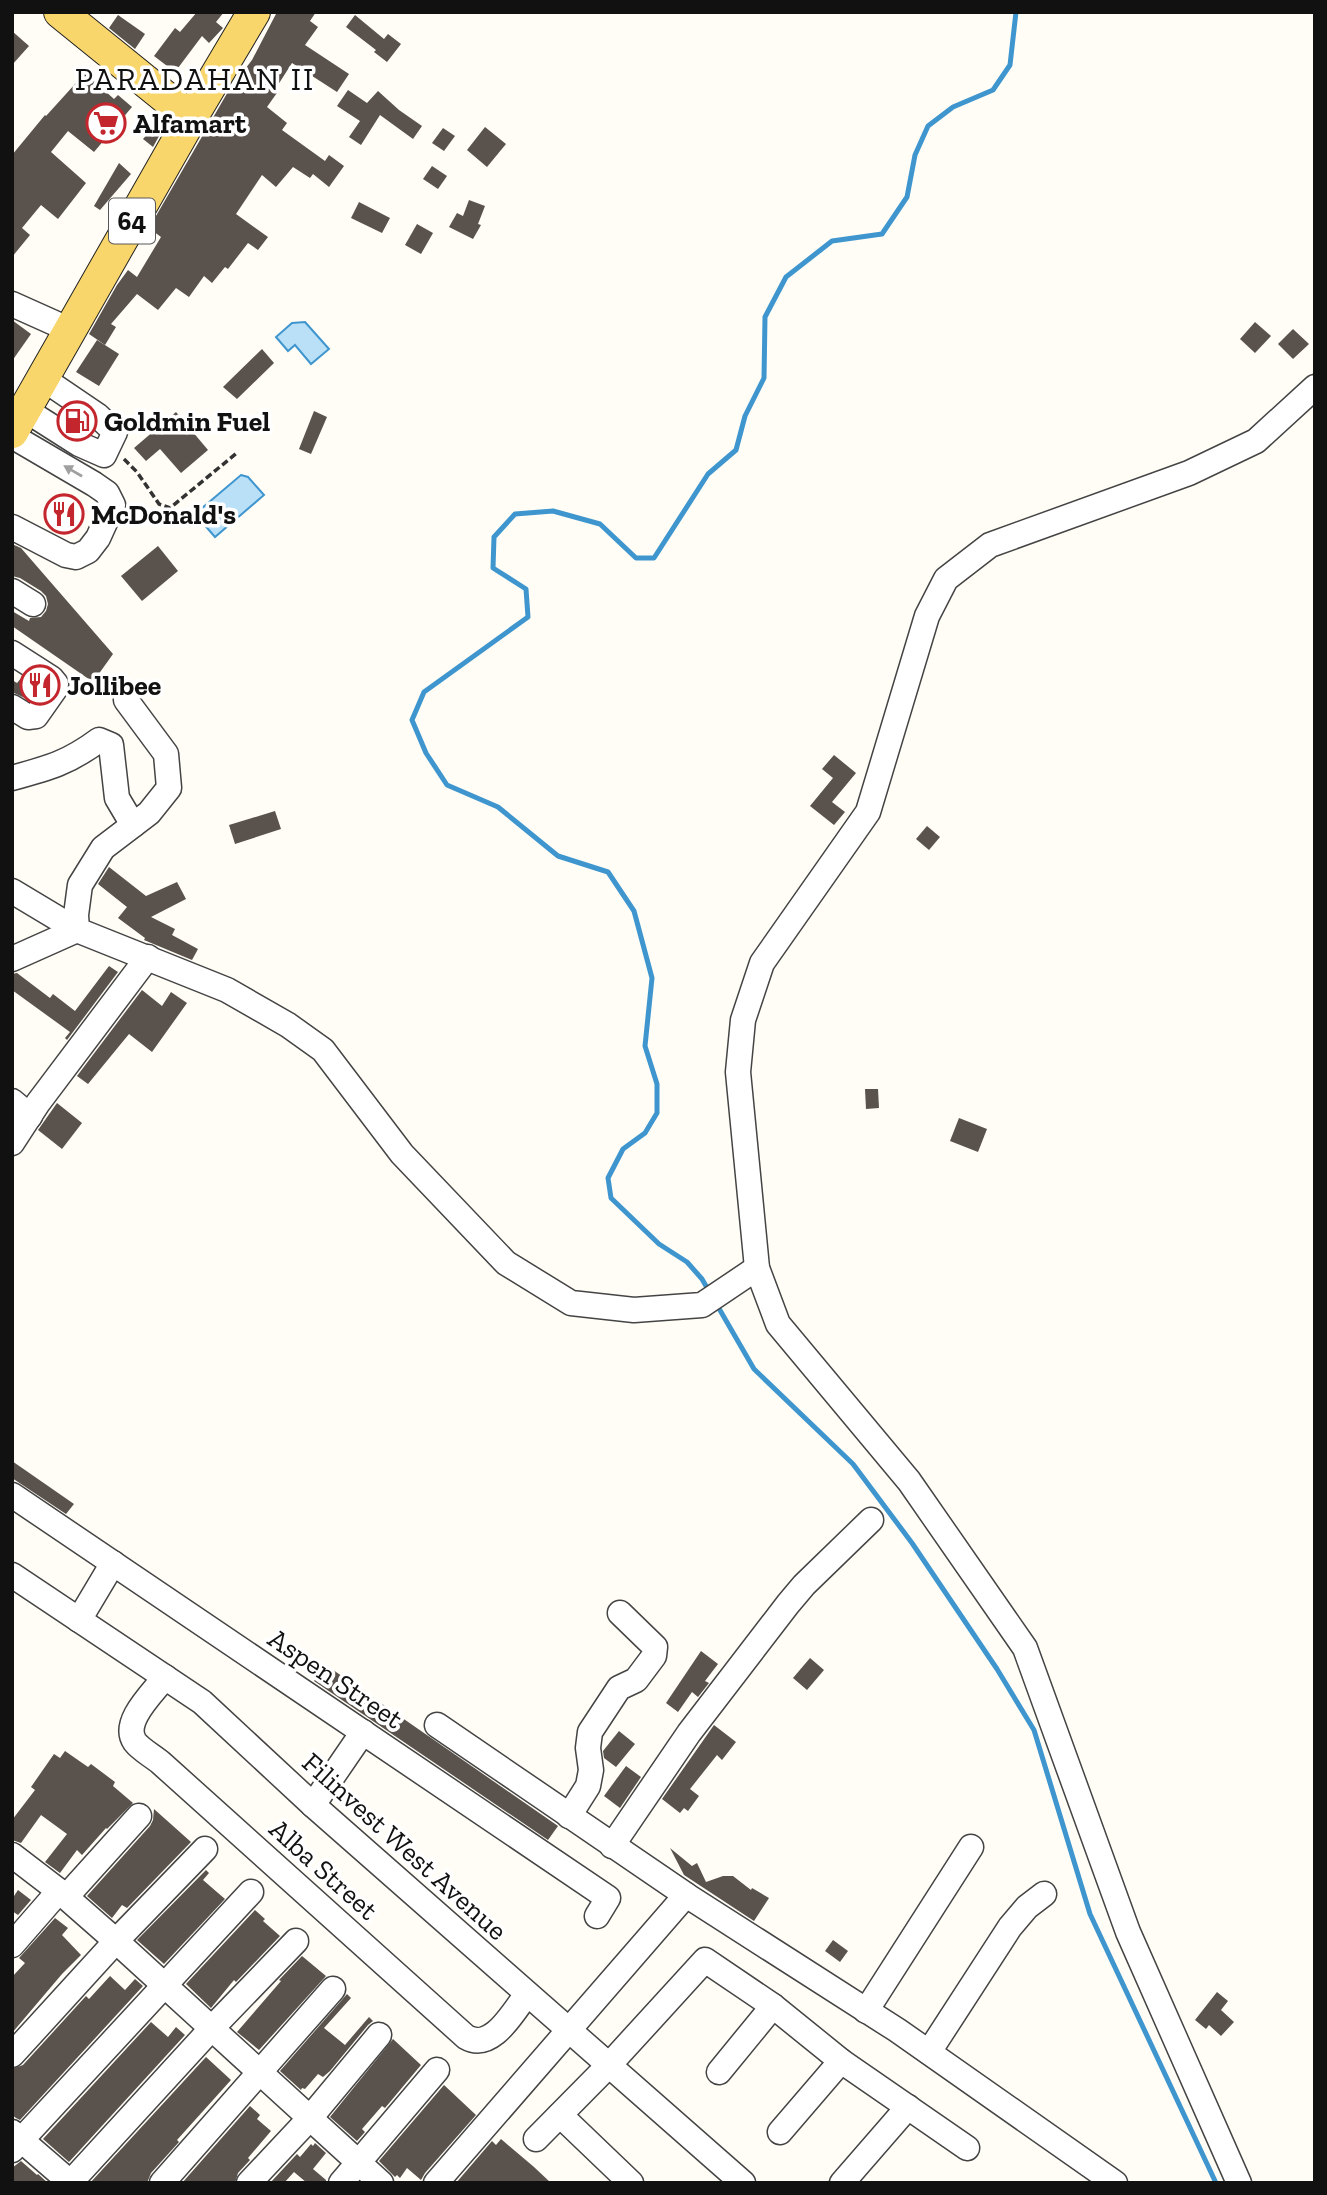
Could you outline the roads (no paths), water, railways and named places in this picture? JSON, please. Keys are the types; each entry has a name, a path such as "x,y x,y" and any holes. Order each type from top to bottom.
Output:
{"main road":[{"path":"60,12 191,118"},
{"name":"64","path":"16,426 254,12"}],"street":[{"path":"12,304 70,330"},
{"path":"16,426 79,444 104,455 115,432 98,416 42,377"},
{"path":"1239,2183 1128,1931 1025,1648 909,1481 778,1324 749,1273 738,1072 743,1020 762,963 868,812 927,616 946,579 990,545 1189,473 1256,441 1315,387"},
{"path":"12,527 66,555 76,557 88,551 98,538 113,505 107,493 16,426"},
{"path":"12,653 51,678 56,686 36,716 28,717 12,706"},
{"path":"77,930 80,886 103,848 149,813 169,788 166,754 127,700"},
{"path":"12,778 51,768 77,757 99,740 111,745 117,798 133,825"},
{"path":"12,891 77,930 227,990 288,1025 323,1050 402,1154 506,1263 570,1303 634,1310 702,1305 749,1273"},
{"path":"12,958 77,930"},
{"path":"12,1143 21,1109 148,957"},
{"name":"Aspen Street","path":"12,1495 608,1898 597,1916"},
{"path":"612,1846 689,1733 788,1604 871,1520"},
{"path":"79,1620 113,1563"},
{"name":"Filinvest West Avenue","path":"12,1575 202,1702 313,1805 743,2183"},
{"path":"569,1816 588,1786 591,1770 587,1748 590,1732 620,1688 636,1681 654,1656 655,1647 620,1613"},
{"name":"Alba Street","path":"165,1677 132,1720 130,1731 136,1743 466,2038 474,2042 495,2035 527,1994"},
{"path":"437,1725 612,1846 929,2052 1115,2183"},
{"path":"313,1805 363,1732"},
{"path":"12,1945 139,1816"},
{"path":"866,2011 971,1847"},
{"path":"12,2055 205,1849"},
{"path":"12,1855 63,1894 116,1941 381,2183"},
{"path":"251,1892 165,1986 15,2141 70,2183 296,1941"},
{"path":"929,2052 1010,1927 1027,1907 1044,1894"},
{"path":"436,2183 686,1895"},
{"path":"536,2139 610,2064 705,1960 773,2006 841,2061 967,2148"},
{"path":"162,2183 333,1989"},
{"path":"719,2072 773,2006"},
{"path":"249,2183 310,2118 379,2035"},
{"path":"780,2132 841,2061"},
{"path":"341,2183 437,2070"},
{"path":"842,2183 908,2107"},
{"path":"560,2115 631,2183"}],"water":[{"path":"305,322 329,349 311,364 295,345 288,351 276,337 292,323"},
{"path":"241,475 248,477 264,495 215,537 195,514"}],"waterway":[{"path":"710,1293 687,1262 659,1244 611,1198 608,1178 623,1149 645,1133 657,1113 657,1084 645,1046 652,978 634,911 608,872 558,856 498,807 447,785 426,753 412,720 424,692 528,617 526,589 493,568 494,537 515,514 553,511 600,524 636,558 654,558 708,474 736,450 745,416 764,378 765,317 786,277 832,241 882,234 907,197 915,155 928,126 953,107 993,90 1010,65 1016,12"},
{"path":"717,1305 754,1369 853,1464 912,1543 997,1669 1034,1730 1090,1914 1216,2183"}],"place":[{"name":"Alfamart","path":"106,123"},
{"name":"Goldmin Fuel","path":"77,421"},
{"name":"McDonald's","path":"64,514"},
{"name":"Jollibee","path":"40,685"}],"district":[{"name":"PARADAHAN II","path":"195,79"}]}
